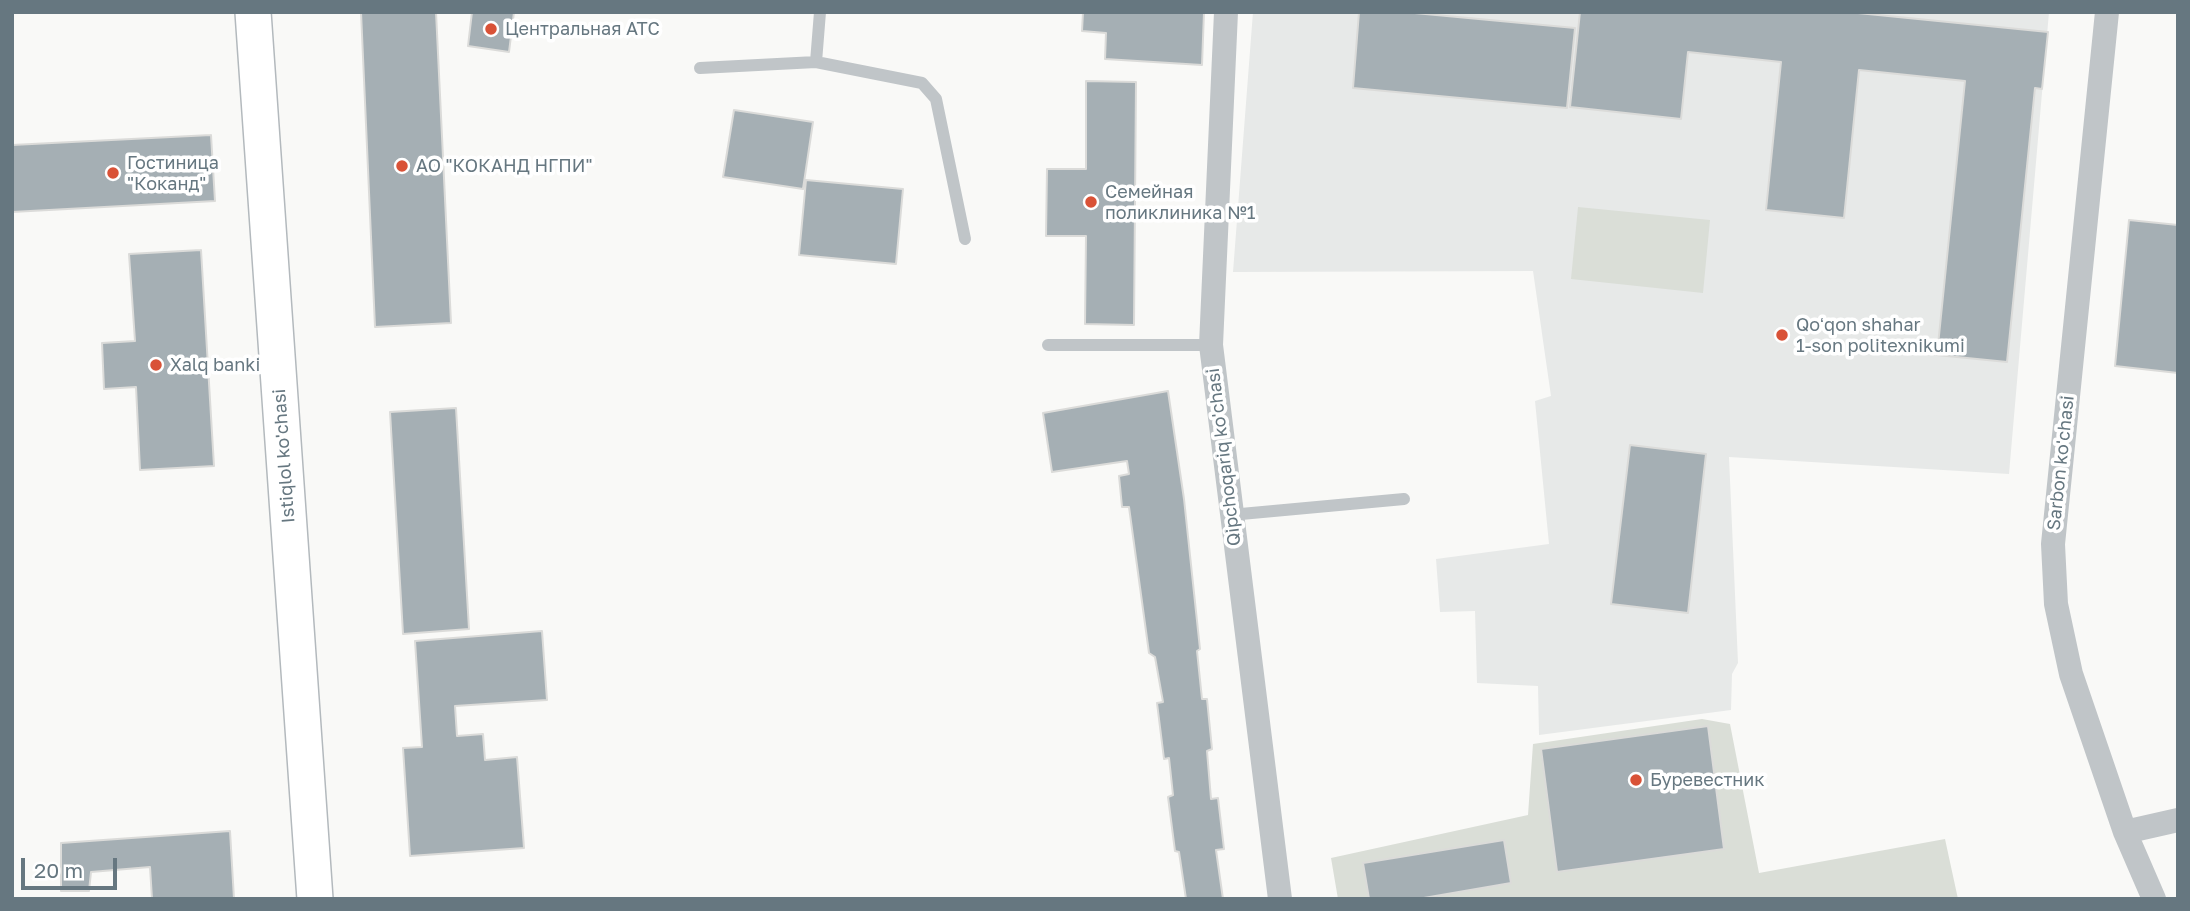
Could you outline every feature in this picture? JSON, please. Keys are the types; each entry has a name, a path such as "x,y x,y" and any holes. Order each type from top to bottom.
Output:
{"main road":[{"name":"Istiqlol ko'chasi","path":"253,12 315,899"}],"street":[{"name":"Qipchoqariq ko'chasi","path":"1226,12 1211,345 1230,515 1280,899"},
{"name":"Sarbon ko'chasi","path":"2107,12 2053,544 2056,604 2071,674 2125,832 2154,899"},
{"path":"2125,832 2178,820"}],"lane":[{"path":"816,62 820,12"},
{"path":"700,68 816,62 922,83 936,99 965,239"},
{"path":"1048,345 1211,345"},
{"path":"1230,515 1404,499"}],"shaded area":[{"name":"Qoʻqon shahar 1-son politexnikumi","path":"1253,12 2049,12 2009,474 1729,457 1738,663 1732,674 1731,710 1539,735 1538,686 1477,683 1475,611 1440,612 1436,559 1549,544 1535,401 1551,396 1533,271 1233,272"},
{"path":"1578,207 1710,220 1703,293 1571,279"},
{"name":"Буревестник","path":"1702,719 1730,724 1759,873 1945,839 1958,899 1338,899 1331,858 1528,815 1533,744"}],"building":[{"path":"361,12 436,12 451,323 375,327"},
{"name":"Центральная АТС","path":"472,12 514,12 509,52 468,46"},
{"path":"1083,12 1204,12 1202,65 1105,59 1106,33 1082,31"},
{"path":"1359,12 1404,12 1575,28 1567,108 1353,88"},
{"path":"1580,12 1848,12 2048,32 2042,89 2035,88 2007,362 1937,355 1965,81 1859,70 1844,218 1766,210 1781,62 1688,52 1681,119 1570,107"},
{"name":"Семейная поликлиника №1","path":"1086,81 1136,82 1134,325 1085,324 1086,236 1046,236 1047,169 1086,169"},
{"path":"734,110 813,122 803,189 723,177"},
{"name":"Гостиница \"Коканд\"","path":"211,135 215,201 12,212 12,145"},
{"path":"806,180 903,189 896,264 799,255"},
{"path":"2129,220 2178,225 2178,373 2115,366"},
{"name":"Xalq banki","path":"201,250 214,466 140,470 136,387 104,389 102,343 135,341 129,254"},
{"path":"1168,391 1184,499 1200,649 1197,651 1202,699 1207,699 1212,749 1207,751 1211,799 1218,798 1224,849 1216,850 1223,899 1186,899 1179,852 1175,851 1168,797 1173,795 1169,758 1164,759 1157,703 1163,702 1155,657 1149,653 1129,507 1122,507 1119,476 1129,474 1127,461 1052,472 1043,413"},
{"path":"456,408 469,629 403,634 390,412"},
{"path":"1630,445 1706,454 1688,613 1611,604"},
{"path":"542,631 547,700 455,706 457,736 483,734 485,760 517,757 524,848 410,856 403,748 422,747 415,641"},
{"path":"1708,726 1724,849 1557,872 1541,749"},
{"path":"230,831 234,899 152,899 150,867 91,872 89,891 61,891 61,843"},
{"path":"1504,840 1511,883 1418,899 1369,899 1363,863"}],"place":[{"name":"Центральная АТС","path":"491,29"},
{"name":"АО \"КОКАНД НГПИ\"","path":"402,166"},
{"name":"Гостиница \"Коканд\"","path":"113,173"},
{"name":"Семейная поликлиника №1","path":"1091,202"},
{"name":"Qoʻqon shahar 1-son politexnikumi","path":"1782,335"},
{"name":"Xalq banki","path":"156,365"},
{"name":"Буревестник","path":"1636,780"}]}
